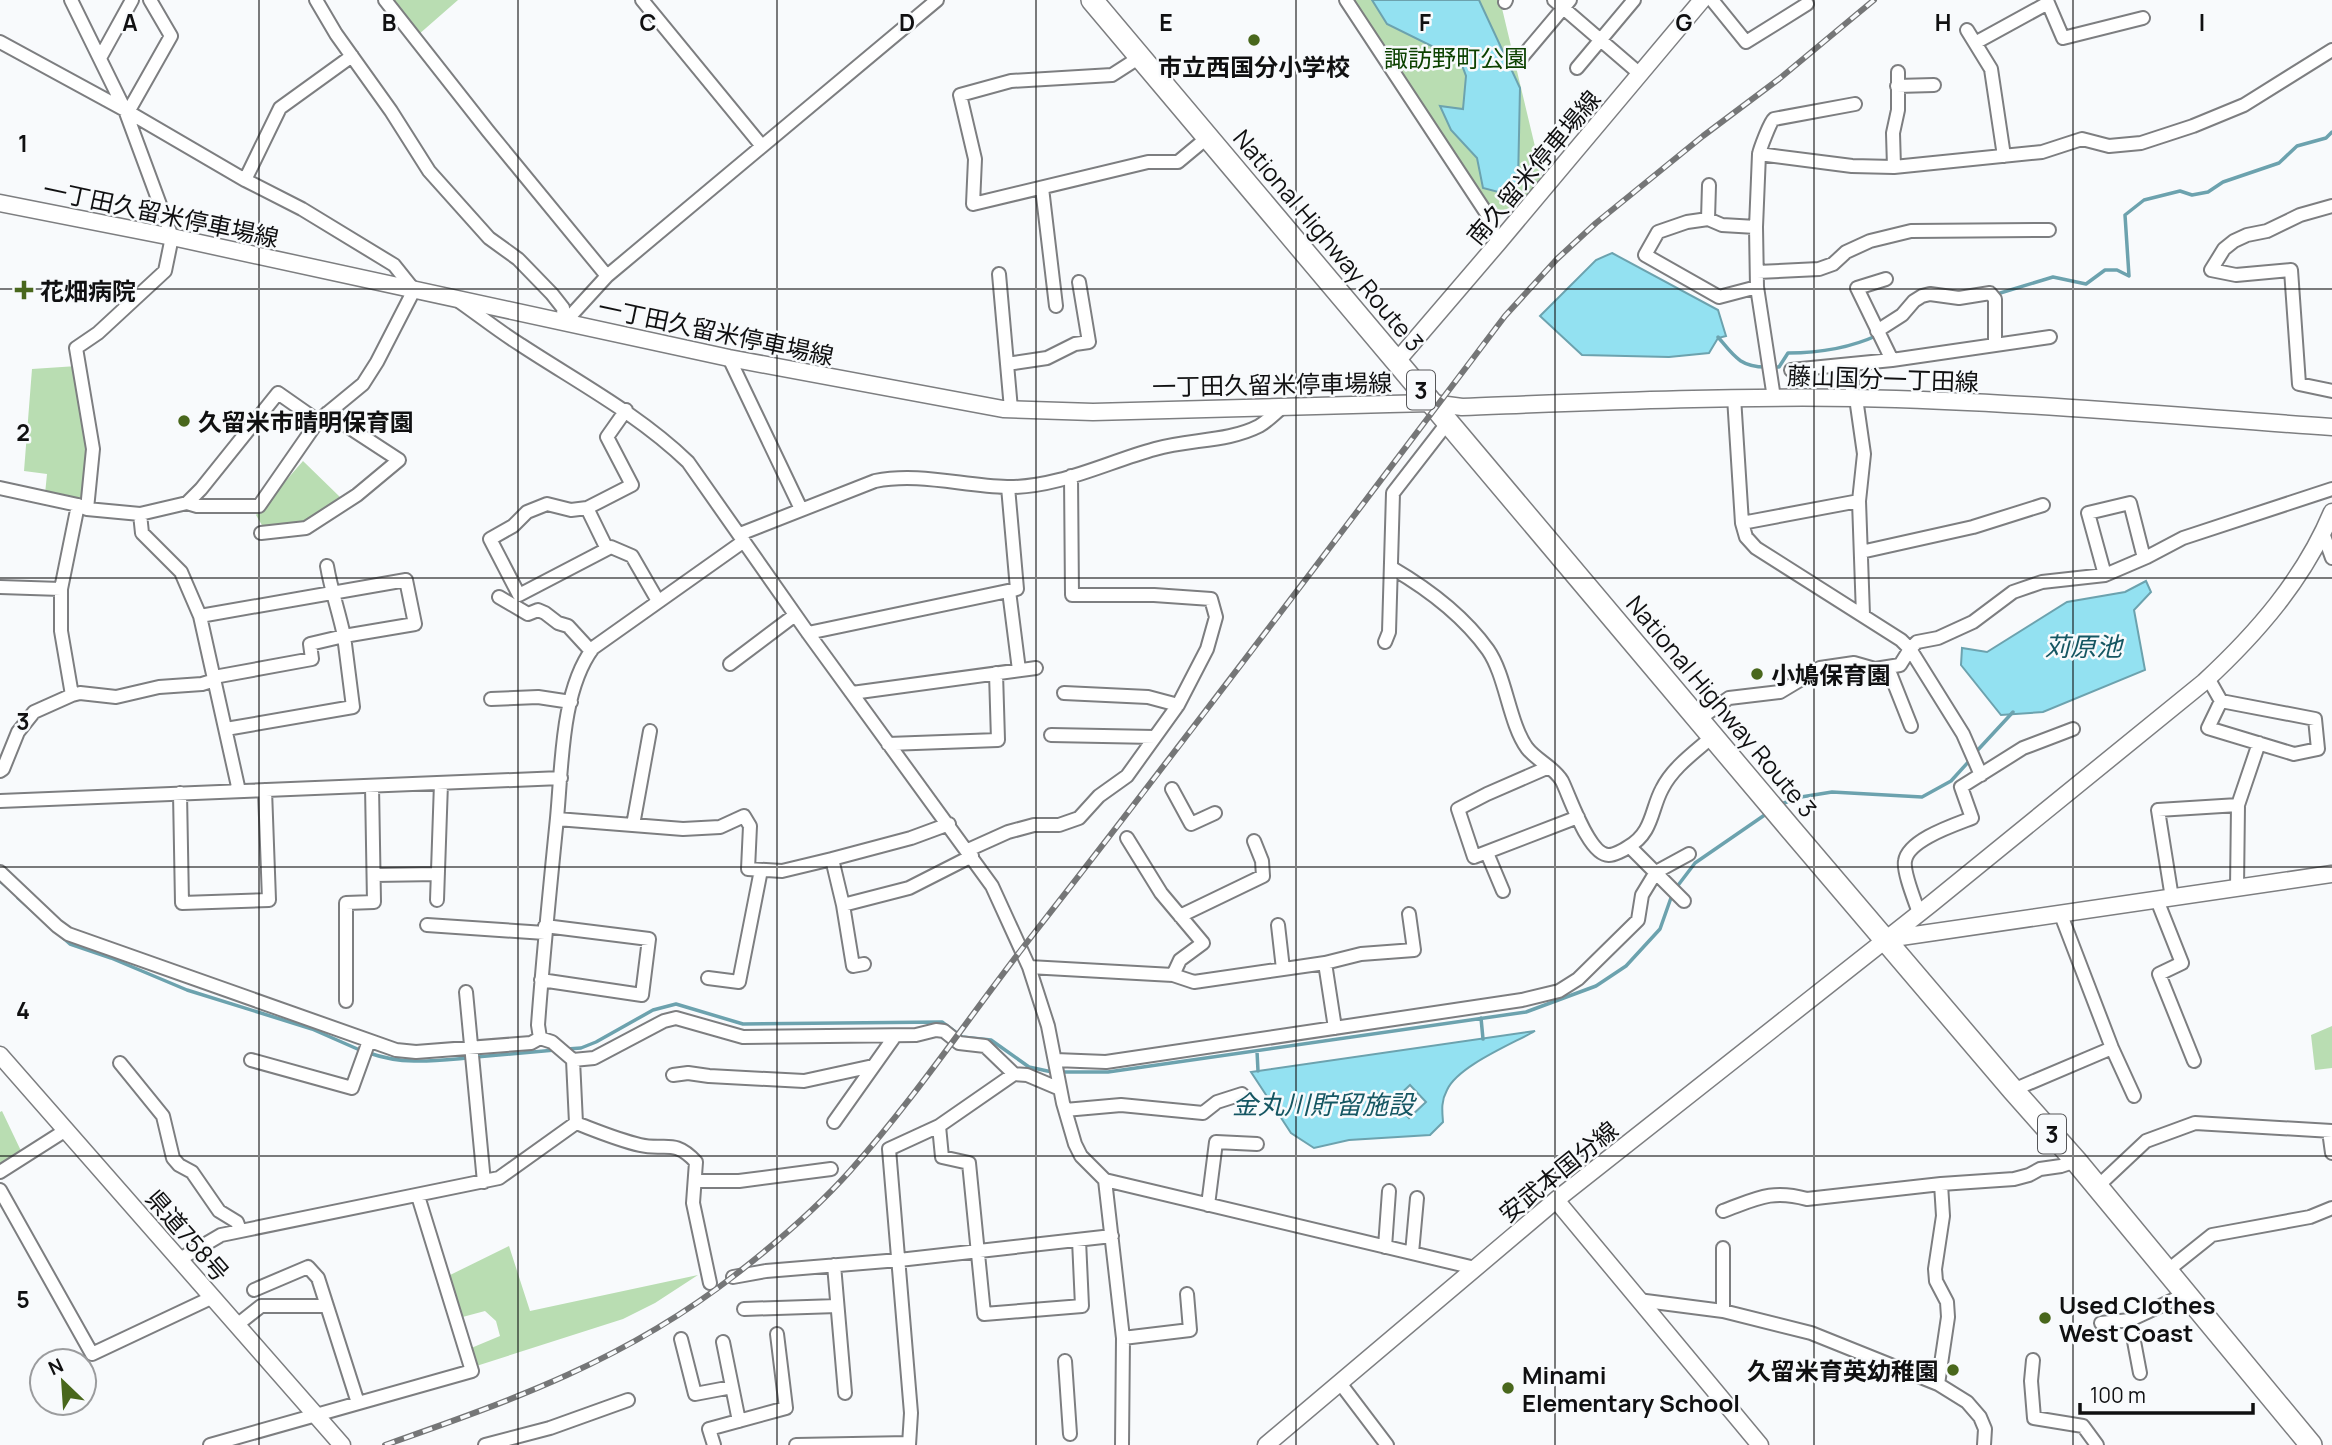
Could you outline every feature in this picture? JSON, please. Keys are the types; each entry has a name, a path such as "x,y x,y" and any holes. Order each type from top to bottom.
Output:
{"highway":[{"name":"National Highway Route 3","path":"1092,0 1789,827 2098,1187 2311,1445"}],"main road":[{"name":"南久留米停車場線","path":"1397,361 1702,1"},
{"name":"一丁田久留米停車場線","path":"0,203 172,237 729,358 1011,409 1093,412 1432,403"},
{"name":"藤山国分一丁田線","path":"1432,403 1462,407 1734,397 1854,398 2057,407 2332,427"},
{"name":"安武本国分線","path":"1266,1445 1556,1200 1925,908 2208,678 2233,656 2264,622 2294,582 2323,533 2332,512"},
{"path":"1885,940 2332,874"},
{"path":"1925,908 1952,930"},
{"name":"県道758号","path":"0,1055 342,1445"},
{"path":"1556,1200 1760,1445"}],"street":[{"path":"71,0 126,111 172,237 165,271 98,333 76,348 93,449 83,507 61,589 61,631 72,695"},
{"path":"100,58 132,0"},
{"path":"126,111 171,36 150,0"},
{"path":"316,0 429,172 489,238 518,259 552,294 563,308 564,323"},
{"path":"385,0 607,276"},
{"path":"642,0 761,145"},
{"path":"564,323 607,276 937,0"},
{"path":"1346,0 1486,214 1498,243"},
{"path":"1577,68 1634,0"},
{"path":"1702,1 1746,42 1807,4"},
{"path":"1521,57 1562,3 1640,74"},
{"path":"1975,43 2048,3 2063,38 2143,18"},
{"path":"1967,30 1991,69 2004,156"},
{"path":"0,43 302,209 394,265 414,290 363,384 323,417 259,506 197,506 187,503 140,514 83,507 0,488"},
{"path":"1759,154 1852,166 1894,167 2042,152 2082,139 2109,146 2141,143 2244,105 2332,50"},
{"path":"245,180 280,108 352,55"},
{"path":"1140,57 1112,75 1011,81 960,94 975,159 973,204 1148,162 1178,162 1208,137"},
{"path":"1894,167 1893,133 1898,110 1898,72"},
{"path":"1897,86 1934,85"},
{"path":"1774,398 1757,287 1756,227 1760,145 1767,137 1770,123 1774,119 1855,104"},
{"path":"1709,185 1709,219"},
{"path":"1042,188 1056,306"},
{"path":"2332,206 2300,215 2267,231 2234,241 2224,249 2211,270 2236,275 2291,270 2300,384 2332,391"},
{"path":"1756,227 1722,225 1709,219 1687,222 1658,232 1645,255 1719,297 1757,287"},
{"path":"1757,272 1819,269 1833,264 1846,252 1870,242 1911,231 2049,230"},
{"path":"999,274 1011,409"},
{"path":"1886,279 1857,288 1892,360"},
{"path":"1007,364 1047,358 1075,344 1089,342 1079,282"},
{"path":"1877,331 1902,315 1922,296 1930,294 1959,298 1990,293 1995,299 1995,344"},
{"path":"457,299 519,344 626,410 688,462 795,615 992,886 1029,967 1048,1026 1074,1144 1081,1156 1105,1180 1475,1268"},
{"path":"1791,370 1892,360 2050,337"},
{"path":"729,358 801,509"},
{"path":"1852,365 1854,398 1864,454 1859,501 1863,615"},
{"path":"187,503 278,393 399,460 357,495 306,528 261,533"},
{"path":"1734,397 1742,523 1746,537 1756,548 1863,615 1910,649 1963,734 1980,775"},
{"path":"540,1038 538,1025 545,930 571,702 584,660 591,651 742,538 801,509 875,481 895,477 1008,487 1033,485 1071,476 1157,448 1231,435 1259,425 1285,406"},
{"path":"626,410 607,437 632,485 587,508 571,510 547,504 527,512 513,526 490,539 519,595 611,547 632,556 658,601"},
{"path":"1385,642 1389,632 1393,493 1448,422"},
{"path":"843,905 909,888 1008,832 1034,825 1059,825 1079,818 1099,796 1127,776 1178,705 1207,649 1216,617 1211,599 1154,595 1072,595 1071,476"},
{"path":"808,633 1017,589 1008,487"},
{"path":"1699,719 1729,698 1780,692 1820,668 1854,663 1875,669 1900,664 1917,642 1938,638 1973,622 2013,592 2042,582 2105,575 2183,538 2332,489"},
{"path":"1742,523 1859,501"},
{"path":"2105,575 2088,513 2130,503 2144,558"},
{"path":"1861,552 1973,527 2043,505"},
{"path":"587,508 607,549"},
{"path":"140,514 142,533 181,572 200,617 239,791"},
{"path":"2323,533 2332,556"},
{"path":"226,729 353,707 344,636 327,566"},
{"path":"1392,568 1427,589 1460,618 1489,651 1527,748 1560,778 1587,837 1599,852 1609,855 1630,846 1645,831 1654,814 1661,790 1674,771 1713,736"},
{"path":"0,771 18,732 34,712 72,695 116,697 159,687 202,684 214,678 312,659 310,644 415,624 405,580 200,617"},
{"path":"0,587 61,589"},
{"path":"1009,591 1019,670"},
{"path":"499,597 528,614 538,610 545,612 558,623 568,626 591,651"},
{"path":"730,664 795,615"},
{"path":"852,693 1036,668"},
{"path":"1888,668 1911,726"},
{"path":"888,744 998,740 996,673"},
{"path":"2208,678 2221,701 2315,719 2318,749 2294,754 2208,728 2221,701"},
{"path":"1064,694 1149,697 1178,705"},
{"path":"491,699 538,697 571,702"},
{"path":"1925,908 1904,863 1907,853 1933,833 1972,818 1961,787 2023,748 2073,729"},
{"path":"633,825 650,731"},
{"path":"1051,735 1155,737"},
{"path":"2237,888 2238,805 2259,743"},
{"path":"1549,767 1458,809 1474,857 1578,817"},
{"path":"0,801 561,778"},
{"path":"437,900 441,783"},
{"path":"346,1001 346,903 374,902 372,786"},
{"path":"1172,789 1191,824 1215,813"},
{"path":"180,793 182,903 269,900 265,790"},
{"path":"2194,1061 2159,974 2182,963 2164,899 2158,810 2238,805"},
{"path":"557,819 683,829 720,827 744,816 750,826 748,870 782,871 911,838 949,824"},
{"path":"1127,838 1161,893 1203,943 1180,960 1173,975"},
{"path":"1181,916 1263,876 1262,862 1254,841"},
{"path":"1630,846 1684,901"},
{"path":"1487,853 1503,891"},
{"path":"1055,1060 1106,1062 1522,1000 1559,991 1578,979 1638,920 1642,895 1656,872 1689,854"},
{"path":"832,859 853,966 864,964"},
{"path":"708,978 739,982 761,870"},
{"path":"0,872 68,934 396,1051 416,1052 531,1043 540,1038 552,1042 573,1060 594,1058 664,1021 676,1018 743,1037 895,1036 944,1031 959,1043 985,1046 1014,1074"},
{"path":"374,875 438,874"},
{"path":"1029,967 1173,975 1194,982 1325,963 1361,954 1414,950 1409,914"},
{"path":"2062,915 2112,1048 2134,1096"},
{"path":"427,925 545,930 649,939 642,995 541,979"},
{"path":"1278,925 1283,969"},
{"path":"1325,963 1335,1028"},
{"path":"466,992 484,1182"},
{"path":"834,1122 895,1036"},
{"path":"251,1060 352,1088 369,1041"},
{"path":"2012,1090 2112,1048"},
{"path":"573,1060 576,1124"},
{"path":"120,1063 163,1116 173,1158 192,1172 219,1211 237,1222 240,1230"},
{"path":"673,1075 688,1073 804,1081 873,1066"},
{"path":"796,1445 909,1444 911,1413 889,1149 939,1126 1014,1074 1027,1075 1060,1089"},
{"path":"1065,1110 1121,1105 1203,1113 1217,1102 1241,1094"},
{"path":"2098,1187 2146,1141 2195,1123 2331,1131 2332,1153"},
{"path":"180,1259 221,1235 240,1230 499,1178 576,1124"},
{"path":"576,1124 642,1146 666,1146 685,1151 696,1162 693,1203 710,1283"},
{"path":"939,1126 942,1157 969,1163 984,1314 1082,1306 1079,1240"},
{"path":"0,1172 66,1130"},
{"path":"1208,1205 1216,1142 1257,1144"},
{"path":"1723,1211 1773,1194 1807,1199 2014,1179 2040,1169 2076,1161"},
{"path":"696,1181 739,1181 831,1169"},
{"path":"1105,1180 1123,1338 1122,1445"},
{"path":"1938,1384 1948,1317 1947,1302 1936,1281 1935,1269 1944,1216 1941,1184"},
{"path":"0,1190 92,1354 213,1297"},
{"path":"1385,1247 1389,1191"},
{"path":"210,1445 472,1371 418,1196"},
{"path":"1415,1254 1417,1198"},
{"path":"2167,1271 2212,1235 2310,1217 2332,1208"},
{"path":"1415,1254 1424,1214"},
{"path":"733,1277 766,1271 899,1260 1112,1236"},
{"path":"1723,1248 1723,1311"},
{"path":"834,1265 845,1393"},
{"path":"254,1290 308,1267 318,1278 358,1403"},
{"path":"1123,1338 1190,1330 1186,1294"},
{"path":"2101,1323 2130,1320 2186,1294"},
{"path":"1638,1300 1723,1311 1811,1333 1938,1384 1967,1402 1980,1417 1986,1429 1984,1445"},
{"path":"237,1325 261,1306 327,1306"},
{"path":"744,1309 837,1306"},
{"path":"2130,1320 2140,1373"},
{"path":"713,1445 709,1429 786,1408 777,1334"},
{"path":"681,1339 695,1394 732,1387"},
{"path":"723,1342 739,1421"},
{"path":"2033,1360 2031,1381 2034,1418 2083,1426 2097,1445"},
{"path":"1065,1361 1070,1434"},
{"path":"1340,1383 1387,1445"},
{"path":"485,1445 550,1428 628,1400"}],"green space":[{"path":"390,0 458,0 418,35"},
{"name":"諏訪野町公園","path":"1352,0 1500,0 1543,180 1494,223"},
{"path":"77,366 88,432 81,502 45,494 47,474 24,471 32,369"},
{"path":"303,461 341,498 302,524 263,527 256,515"},
{"path":"2332,1026 2332,1068 2315,1070 2311,1035"},
{"path":"2,1111 22,1153 0,1166 0,1112"},
{"path":"509,1246 530,1311 698,1275 655,1303 623,1319 467,1369 464,1351 500,1336 496,1321 485,1311 455,1319 444,1278"}],"water":[{"path":"1372,0 1479,0 1520,88 1518,182 1502,193 1483,188 1477,158 1451,130 1440,106 1463,109 1466,76 1460,60 1387,24"},
{"path":"1612,253 1718,310 1726,336 1718,338 1709,353 1669,357 1582,355 1540,316 1596,260"},
{"name":"苅原池","path":"2146,581 2151,592 2134,610 2145,670 2043,712 2001,715 1961,665 1962,648 1987,652 2067,602 2125,592"},
{"name":"金丸川貯留施設","path":"1535,1031 1462,1072 1447,1090 1442,1110 1443,1122 1430,1135 1349,1140 1314,1148 1291,1133 1251,1072","holes":["1410,1085 1426,1102 1409,1118 1393,1101"]}],"waterway":[{"path":"1997,294 2053,277 2086,284 2105,270 2117,270 2129,276 2125,215 2144,200 2180,191 2192,195 2208,192 2223,182 2279,163 2297,146 2326,138 2332,132"},
{"path":"1773,367 1779,367 1788,353 1834,349 1878,335"},
{"path":"1718,337 1733,355 1744,363 1766,367"},
{"path":"1975,753 2013,712"},
{"path":"1781,804 1801,797 1832,792 1922,797 1951,781 1971,759"},
{"path":"1676,888 1695,863 1769,812"},
{"path":"0,881 13,892"},
{"path":"1060,1072 1108,1072 1526,1012 1596,986 1626,966 1660,929 1672,895"},
{"path":"18,898 70,944 187,990 312,1029 362,1051"},
{"path":"567,1049 581,1048 596,1042 653,1010 676,1004 743,1024 942,1022 962,1037 991,1040 1029,1067 1052,1072"},
{"path":"1481,1018 1483,1039"},
{"path":"476,1057 555,1050"},
{"path":"1257,1051 1258,1071"},
{"path":"369,1053 406,1061 468,1058"}],"railway":[{"path":"385,1445 523,1394 567,1375 652,1331 735,1275 823,1199 875,1142 922,1083 1505,316 1557,259 1596,223 1703,136 1779,79 1874,0"}],"place":[{"name":"市立西国分小学校","path":"1254,40"},
{"name":"花畑病院","path":"24,290"},
{"name":"久留米市晴明保育園","path":"184,421"},
{"name":"小鳩保育園","path":"1757,674"},
{"name":"Used Clothes West Coast","path":"2045,1318"},
{"name":"久留米育英幼稚園","path":"1953,1370"},
{"name":"Minami Elementary School","path":"1508,1388"}]}
